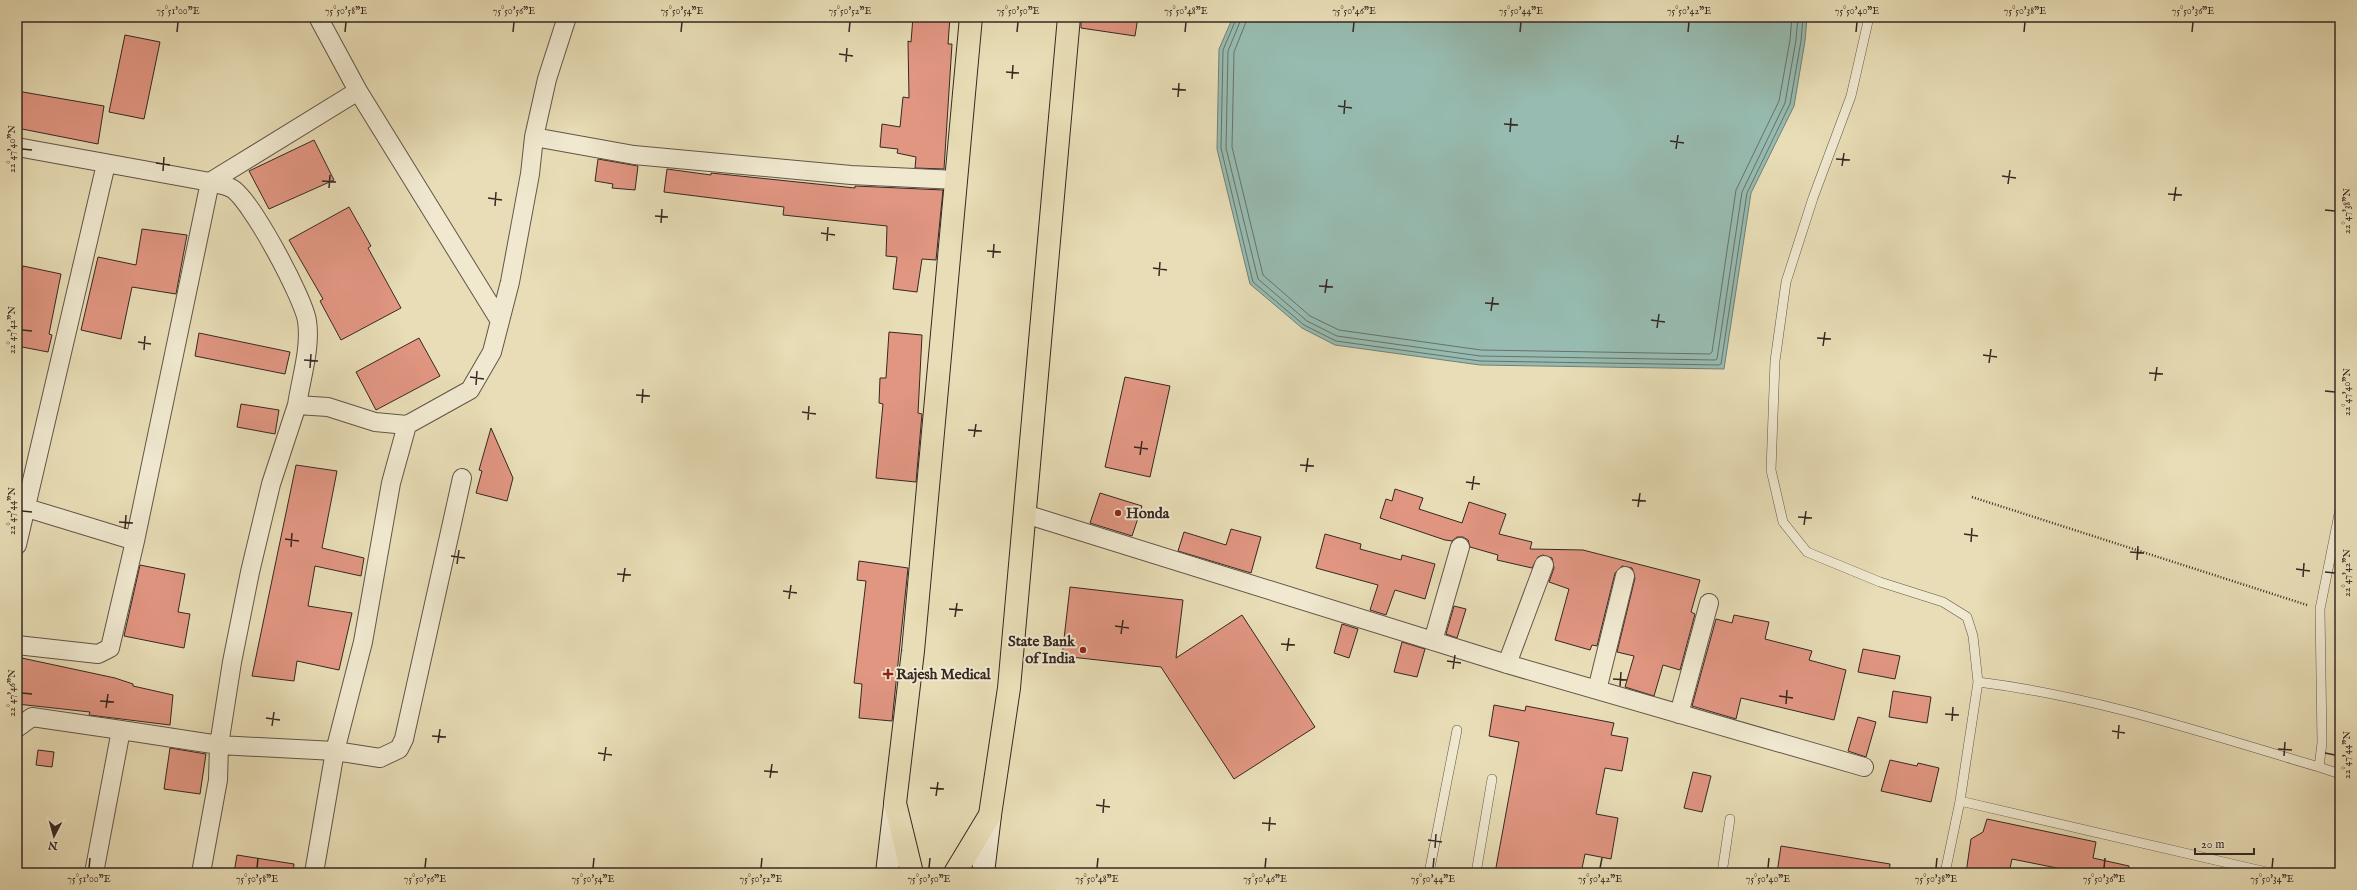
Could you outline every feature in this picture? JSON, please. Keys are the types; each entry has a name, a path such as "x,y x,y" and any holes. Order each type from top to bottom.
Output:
{"main road":[{"path":"912,871 895,803 913,650 971,17"},
{"path":"955,873 990,815 1009,688 1069,17"}],"street":[{"path":"318,17 358,90 500,321"},
{"path":"297,405 328,407 375,422 407,425 470,390 492,352 510,282 529,182 534,137 547,79 567,17"},
{"path":"17,645 98,654 110,648 135,541 210,182 358,90"},
{"path":"534,137 634,155 851,175 957,180"},
{"path":"17,148 210,182 232,188 247,203 293,283 307,320 308,340 297,405 271,484 250,572 232,662 219,745 218,780 200,873"},
{"path":"17,545 22,506 106,164"},
{"path":"314,873 335,752 363,642 392,483 407,425"},
{"path":"17,728 32,717 219,745 335,752 380,758 400,749 404,739 462,478"},
{"path":"22,506 135,541"},
{"path":"1025,514 1507,664 1864,767"},
{"path":"1433,641 1460,547"},
{"path":"1507,664 1544,565"},
{"path":"1597,690 1625,576"},
{"path":"1679,714 1709,603"},
{"path":"94,873 121,730"},
{"path":"887,873 895,803"},
{"path":"983,873 990,815"}],"lane":[{"path":"1869,17 1851,96 1813,198 1786,282 1775,361 1771,470 1783,522 1807,552 1880,582 1943,602 1967,617 1973,636 1978,682 1960,801 1945,873"},
{"path":"2319,767 2322,744 2320,609 2340,509"},
{"path":"1978,682 2004,685 2136,713 2340,774"},
{"path":"1429,873 1457,730"},
{"path":"1476,873 1492,779"},
{"path":"1960,801 2271,873"},
{"path":"1722,873 1730,819"}],"path":[{"path":"1972,497 2320,609"}],"water":[{"path":"1233,17 1807,17 1805,41 1794,106 1751,193 1724,369 1480,365 1335,345 1302,328 1250,284 1217,149 1219,49"}],"building":[{"path":"913,17 950,17 948,44 952,44 944,169 915,168 916,157 897,153 898,149 880,147 882,124 900,127 903,97 909,98 908,41 911,42"},
{"path":"1081,17 1138,17 1135,36 1081,28"},
{"path":"125,35 160,42 144,119 109,112"},
{"path":"17,91 104,106 98,144 17,128"},
{"path":"314,140 334,180 269,209 249,171"},
{"path":"598,159 638,166 635,190 612,188 613,184 595,181"},
{"path":"667,169 711,175 711,173 855,188 855,186 943,190 936,260 922,259 917,292 893,289 897,257 886,256 887,226 783,215 784,207 664,192"},
{"path":"349,207 371,246 368,248 401,308 341,340 320,301 323,299 289,240"},
{"path":"142,229 187,235 176,294 132,287 121,339 81,330 98,257 136,265"},
{"path":"23,266 61,274 49,334 52,335 48,352 17,346 17,290"},
{"path":"889,332 922,335 918,413 922,414 916,482 876,478 883,404 879,403 880,378 886,378"},
{"path":"199,333 290,352 285,374 195,356"},
{"path":"419,338 440,376 376,410 356,372"},
{"path":"1125,377 1170,386 1150,477 1105,467"},
{"path":"241,404 279,410 275,434 237,427"},
{"path":"491,428 513,478 507,501 476,493 482,471 479,470"},
{"path":"296,465 337,471 322,548 364,558 361,576 315,566 308,606 352,613 339,670 297,661 294,681 252,676"},
{"path":"1395,489 1423,498 1419,509 1462,523 1469,502 1506,514 1499,534 1532,542 1530,549 1583,550 1700,580 1691,612 1695,614 1680,670 1663,665 1654,696 1625,687 1634,656 1617,652 1635,578 1632,568 1622,566 1615,573 1597,646 1592,645 1590,650 1555,640 1569,589 1549,582 1554,568 1552,558 1543,555 1538,557 1532,568 1497,560 1498,555 1470,547 1468,540 1463,537 1457,537 1452,541 1445,540 1380,518 1386,499 1392,501"},
{"path":"1100,493 1142,506 1132,536 1090,523"},
{"path":"1231,529 1261,537 1251,573 1178,551 1184,532 1226,545"},
{"path":"1325,534 1361,544 1360,549 1401,560 1402,555 1435,564 1425,599 1395,590 1386,615 1370,610 1378,585 1316,568"},
{"path":"859,561 908,568 892,721 859,718 862,684 854,683 866,581 857,580"},
{"path":"140,565 185,574 178,612 190,614 184,648 124,636"},
{"path":"1070,587 1183,600 1176,658 1242,615 1315,727 1234,779 1161,667 1062,656"},
{"path":"1454,606 1466,609 1457,638 1446,634"},
{"path":"1734,615 1769,622 1765,639 1812,651 1809,660 1846,670 1834,720 1741,698 1736,719 1692,706 1716,619 1732,623"},
{"path":"1342,624 1358,629 1349,658 1334,653"},
{"path":"1402,642 1425,649 1417,677 1394,672"},
{"path":"1863,649 1900,656 1895,679 1858,672"},
{"path":"17,657 115,678 133,684 133,686 173,695 170,725 89,715 90,712 17,704"},
{"path":"1893,691 1931,697 1927,723 1889,717"},
{"path":"1494,705 1525,711 1526,706 1614,723 1611,735 1628,738 1622,771 1605,768 1596,814 1618,818 1611,859 1585,854 1581,873 1495,873 1519,742 1489,736"},
{"path":"1858,717 1876,722 1866,757 1848,751"},
{"path":"170,748 206,754 200,794 164,789"},
{"path":"38,750 54,752 52,767 36,765"},
{"path":"1890,760 1917,766 1918,763 1939,768 1931,802 1881,791"},
{"path":"1693,772 1711,776 1702,812 1684,808"},
{"path":"1987,819 2096,842 2093,858 2129,866 2129,873 2056,873 2057,868 2012,859 2009,873 1966,873 1971,839 1983,832"},
{"path":"1781,846 1890,864 1889,873 1777,873"},
{"path":"237,855 294,864 293,873 234,873"}],"place":[{"name":"Honda","path":"1118,513"},
{"name":"State Bank of India","path":"1083,650"},
{"name":"Rajesh Medical","path":"888,674"}]}
